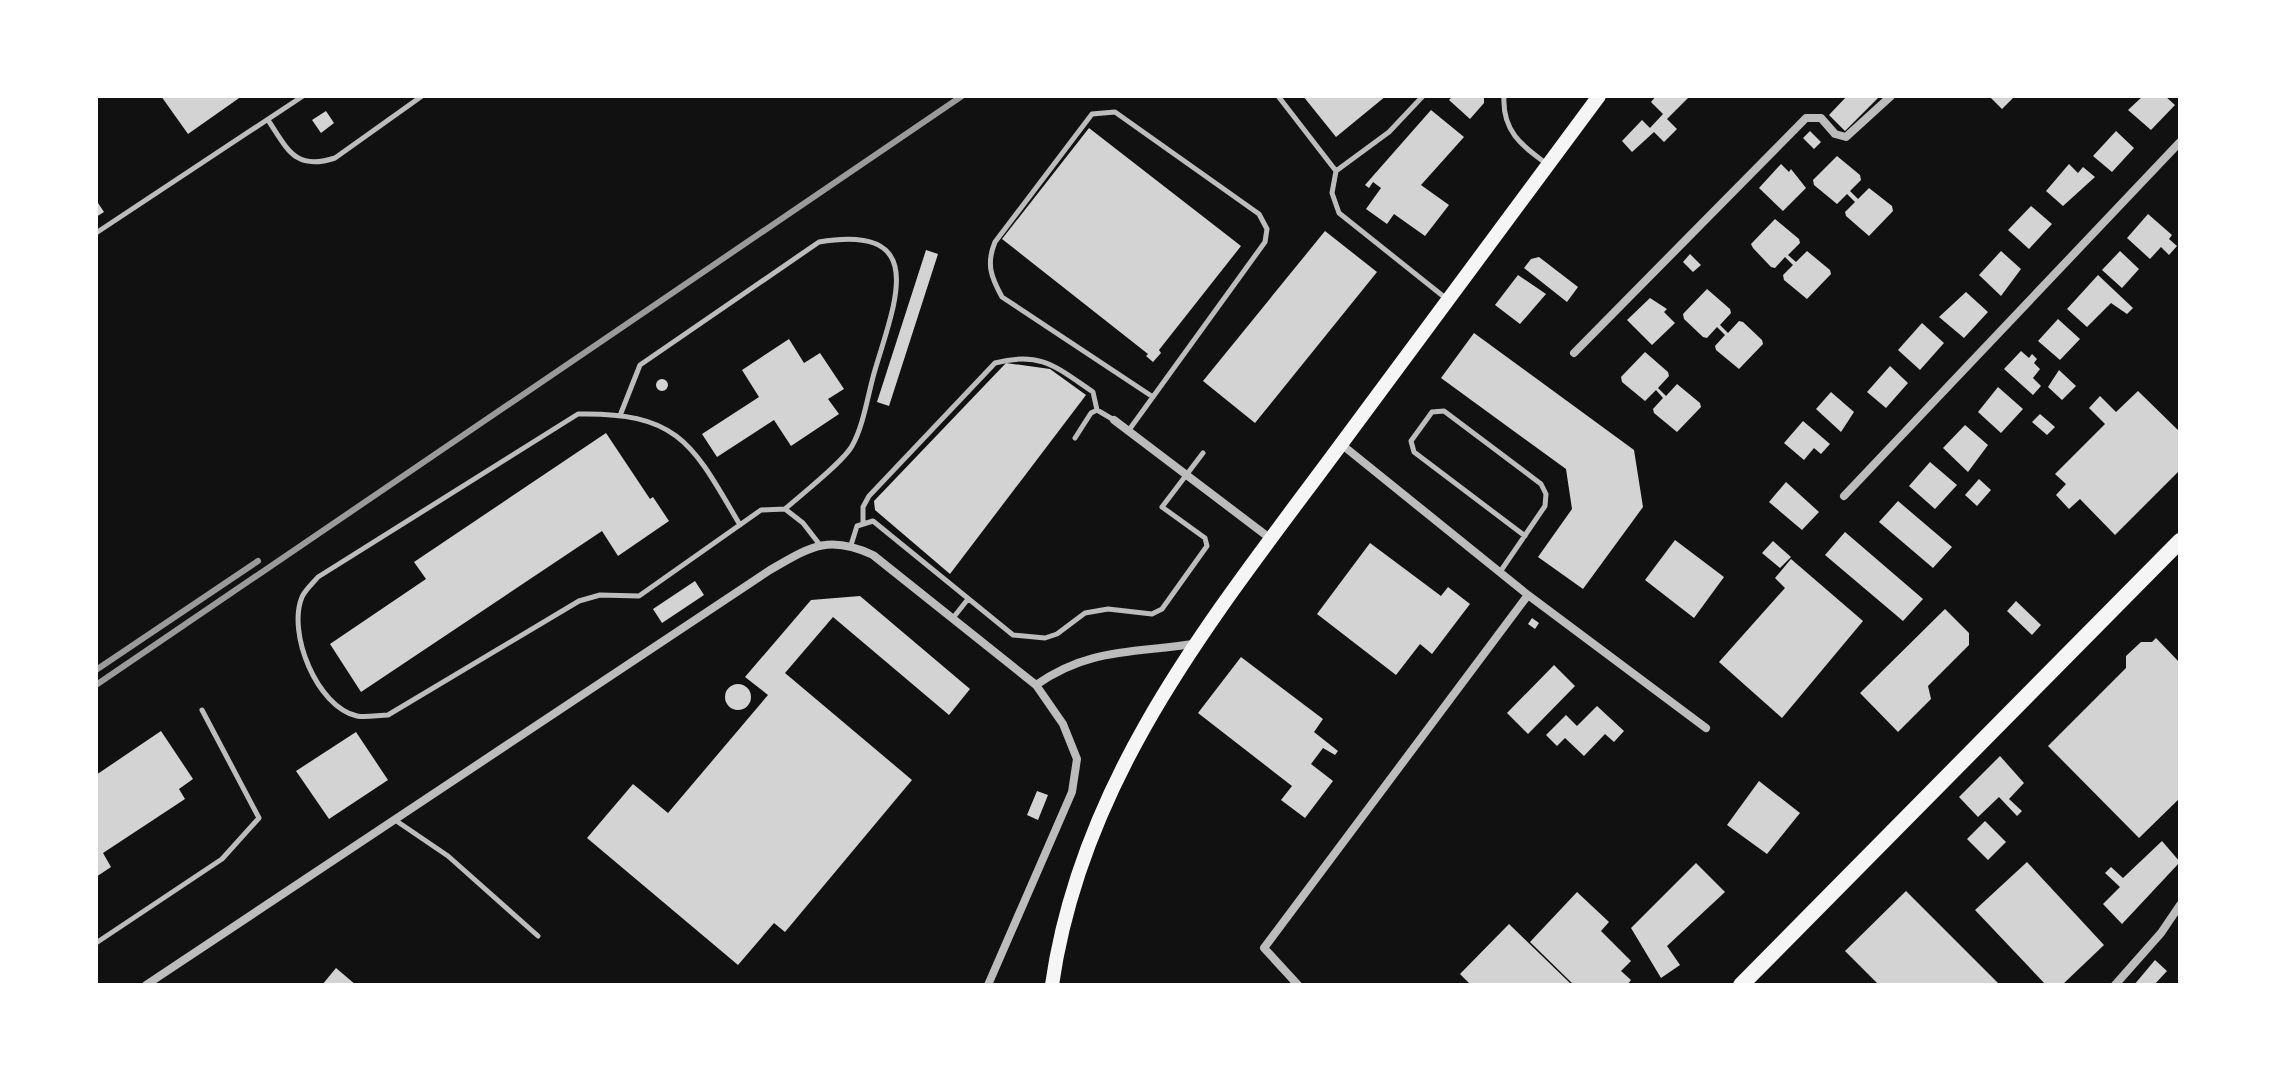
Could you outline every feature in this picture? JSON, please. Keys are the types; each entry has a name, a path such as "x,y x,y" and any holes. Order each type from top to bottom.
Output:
{"main road":[{"path":"1052,985 1076,873 1126,757 1193,644 1599,96"},
{"path":"1741,985 2180,541"}],"street":[{"path":"1574,353 1806,118 1821,118 1835,134 1846,137 1891,96"},
{"path":"1844,496 2180,142"},
{"path":"1114,420 1271,539"},
{"path":"1341,444 1528,595 1706,728"},
{"path":"146,985 770,570 812,546 820,545 851,545 873,555 1036,685 1063,724 1077,759 1072,792 988,985"},
{"path":"1298,985 1264,948 1528,595"},
{"path":"1036,685 1063,666 1102,654 1193,644"},
{"path":"2115,985 2161,933 2180,905"}],"lane":[{"path":"96,233 303,96"},
{"path":"268,120 295,157 304,163 319,163 335,158 422,96"},
{"path":"1278,96 1336,171"},
{"path":"1423,96 1389,132 1336,171 1332,193 1339,213 1448,300"},
{"path":"1504,96 1504,116 1514,139 1548,165"},
{"path":"1129,430 1153,397 1265,242 1267,229 1259,214 1115,112 1105,111 1092,114 995,242 988,257 991,277 1002,297 1153,397"},
{"path":"621,413 640,365 819,242 852,237 885,247 895,260 897,296 852,447 785,509"},
{"path":"863,522 863,507 869,496 995,363 1020,356 1040,359 1093,392 1097,410 1114,420"},
{"path":"1075,438 1091,413 1097,410"},
{"path":"1500,572 1525,536 1545,506 1546,494 1541,484 1444,411 1432,412 1411,441 1414,452 1525,536"},
{"path":"740,525 696,451 672,432 621,413 578,414 318,577 302,597 298,639 306,665 334,704 357,716 388,715 579,601 600,595 639,596 740,525 761,510 785,509 803,523 820,545"},
{"path":"851,545 857,526 873,521 1013,635 1028,638 1057,634 1072,620 1097,611 1131,610 1152,614 1162,609 1207,546 1205,538 1162,507 1203,453"},
{"path":"953,618 968,599"},
{"path":"96,943 222,859 259,818 202,710"},
{"path":"395,820 448,856 538,936"}],"building":[{"path":"161,96 242,96 188,134"},
{"path":"1303,96 1386,96 1336,137"},
{"path":"1453,96 1484,96 1484,103 1470,119 1449,100"},
{"path":"1656,96 1690,96 1667,119 1677,129 1664,142 1654,132 1632,152 1622,141 1642,120 1650,128 1663,114 1651,102"},
{"path":"1847,96 1880,96 1845,131 1829,115"},
{"path":"1989,96 2011,96 2013,98 2002,109"},
{"path":"2143,96 2165,96 2175,105 2151,130 2128,110"},
{"path":"1431,110 1464,137 1421,185 1449,205 1425,236 1394,214 1387,224 1366,209 1381,188 1373,182 1369,188 1365,185"},
{"path":"326,111 334,123 321,133 312,120"},
{"path":"1089,128 1241,246 1159,350 1161,353 1153,362 1146,356 1148,354 1002,239"},
{"path":"1810,131 1821,142 1814,149 1803,138"},
{"path":"2116,131 2134,148 2112,172 2093,156"},
{"path":"1837,156 1860,175 1861,180 1850,191 1858,199 1869,188 1892,206 1893,211 1869,236 1846,216 1845,212 1855,202 1847,194 1837,204 1814,185 1813,180"},
{"path":"1781,164 1789,172 1791,169 1806,188 1783,211 1759,188"},
{"path":"2069,164 2078,173 2083,167 2095,177 2063,206 2046,191"},
{"path":"96,200 104,212 96,217"},
{"path":"2031,206 2052,224 2029,249 2008,230"},
{"path":"2148,214 2172,235 2169,239 2177,246 2169,255 2161,247 2150,259 2127,238"},
{"path":"1775,219 1799,239 1800,243 1788,255 1796,262 1807,251 1830,270 1831,274 1807,299 1784,280 1783,275 1793,265 1785,257 1775,268 1771,267 1751,244"},
{"path":"1325,231 1377,272 1255,423 1203,381"},
{"path":"926,250 938,254 889,406 877,402"},
{"path":"2001,251 2021,269 2001,296 1979,275"},
{"path":"2120,251 2139,269 2122,288 2102,270"},
{"path":"1690,254 1701,265 1693,272 1683,262"},
{"path":"1539,257 1578,287 1567,302 1524,268 1531,259"},
{"path":"1518,275 1546,294 1520,324 1495,305"},
{"path":"2098,275 2133,308 2127,314 2111,303 2087,327 2067,309"},
{"path":"1707,289 1730,309 1731,313 1720,325 1728,333 1739,321 1762,340 1763,344 1739,369 1716,350 1715,346 1725,335 1717,327 1707,338 1684,319 1683,314"},
{"path":"1966,292 1988,312 1964,338 1939,317"},
{"path":"1650,298 1667,309 1664,312 1675,323 1652,345 1627,320"},
{"path":"2058,319 2080,339 2060,360 2038,341"},
{"path":"1922,323 1944,343 1920,370 1898,350"},
{"path":"1474,333 1634,450 1643,507 1583,589 1538,557 1572,509 1566,469 1441,378"},
{"path":"789,339 804,363 820,353 844,389 828,399 839,414 791,446 774,420 717,457 702,434 759,397 742,370"},
{"path":"2021,351 2029,358 2032,354 2037,359 2034,363 2040,369 2033,378 2041,386 2033,395 2004,369"},
{"path":"1645,352 1668,372 1669,376 1658,388 1666,396 1677,384 1700,403 1701,407 1677,432 1654,413 1653,409 1663,398 1656,390 1645,401 1622,382 1621,377"},
{"path":"1006,363 1050,369 1086,395 950,574 875,510 874,501"},
{"path":"1890,366 1908,383 1886,408 1867,392"},
{"path":"2059,370 2076,386 2062,400 2048,387"},
{"path":"662,379 668,385 662,391 656,385"},
{"path":"1998,387 2023,409 2001,433 1978,412"},
{"path":"2138,391 2180,432 2180,470 2115,535 2080,499 2069,509 2056,495 2066,484 2055,474 2105,424 2089,408 2100,396 2116,412"},
{"path":"1831,392 1854,412 1841,432 1816,409"},
{"path":"2040,414 2055,427 2047,435 2032,422"},
{"path":"1803,421 1830,444 1821,454 1814,448 1804,460 1784,443"},
{"path":"1965,425 1988,445 1968,472 1943,448"},
{"path":"606,433 650,499 653,497 669,521 618,556 602,531 361,692 330,644 426,579 414,562"},
{"path":"1930,462 1957,485 1935,509 1909,486"},
{"path":"1979,479 1991,490 1977,506 1965,495"},
{"path":"1786,482 1819,512 1802,530 1769,502"},
{"path":"1898,501 1952,547 1933,568 1879,522"},
{"path":"1845,532 1923,599 1903,621 1825,555"},
{"path":"1675,540 1724,577 1694,618 1645,580"},
{"path":"1773,541 1791,557 1780,568 1762,553"},
{"path":"1370,543 1441,596 1448,587 1470,604 1432,654 1420,644 1396,675 1317,614"},
{"path":"1791,559 1863,621 1782,718 1719,662 1785,588 1775,578"},
{"path":"695,581 704,595 662,623 653,609"},
{"path":"860,596 970,689 949,715 833,617 785,673 912,780 785,932 774,923 738,965 587,838 633,784 668,813 768,695 745,677 811,600"},
{"path":"2016,601 2041,625 2032,635 2007,611"},
{"path":"1945,609 1969,633 1969,645 1928,686 1931,699 1898,732 1860,693"},
{"path":"1532,618 1539,623 1535,629 1528,624"},
{"path":"2156,638 2180,663 2180,798 2139,838 2048,746 2126,668 2126,656 2141,642 2152,642"},
{"path":"1241,657 1323,719 1314,732 1338,751 1335,755 1323,748 1311,764 1333,781 1305,818 1281,800 1292,786 1198,713"},
{"path":"1554,665 1575,686 1528,734 1507,713"},
{"path":"738,684 747,688 751,697 747,706 738,710 729,706 725,697 729,688"},
{"path":"1597,706 1624,731 1614,742 1605,734 1584,756 1565,738 1557,746 1546,735 1566,715 1577,726"},
{"path":"161,731 193,779 179,789 185,799 103,853 111,867 96,877 96,775"},
{"path":"356,732 388,780 329,819 296,771"},
{"path":"2000,756 2024,783 2009,799 2022,811 2017,816 1999,797 1978,817 1959,797"},
{"path":"1759,781 1800,813 1767,854 1727,825"},
{"path":"1037,791 1048,795 1038,820 1027,815"},
{"path":"1985,821 2006,842 1988,860 1967,839"},
{"path":"2162,841 2180,862 2122,924 2103,904 2120,887 2105,873 2111,867 2123,878"},
{"path":"2027,862 2104,945 2062,985 2046,985 1975,910"},
{"path":"1696,863 1725,892 1667,946 1680,965 1661,978 1631,928"},
{"path":"1906,891 2000,985 1879,985 1845,951"},
{"path":"1577,892 1609,922 1601,931 1631,961 1621,971 1631,980 1627,985 1574,985 1530,942"},
{"path":"1509,924 1572,985 1471,985 1460,974"},
{"path":"2155,960 2167,971 2154,985 2134,985"},
{"path":"336,968 356,985 322,985"}],"railway":[{"path":"96,685 962,96"},
{"path":"96,670 258,561"}]}
